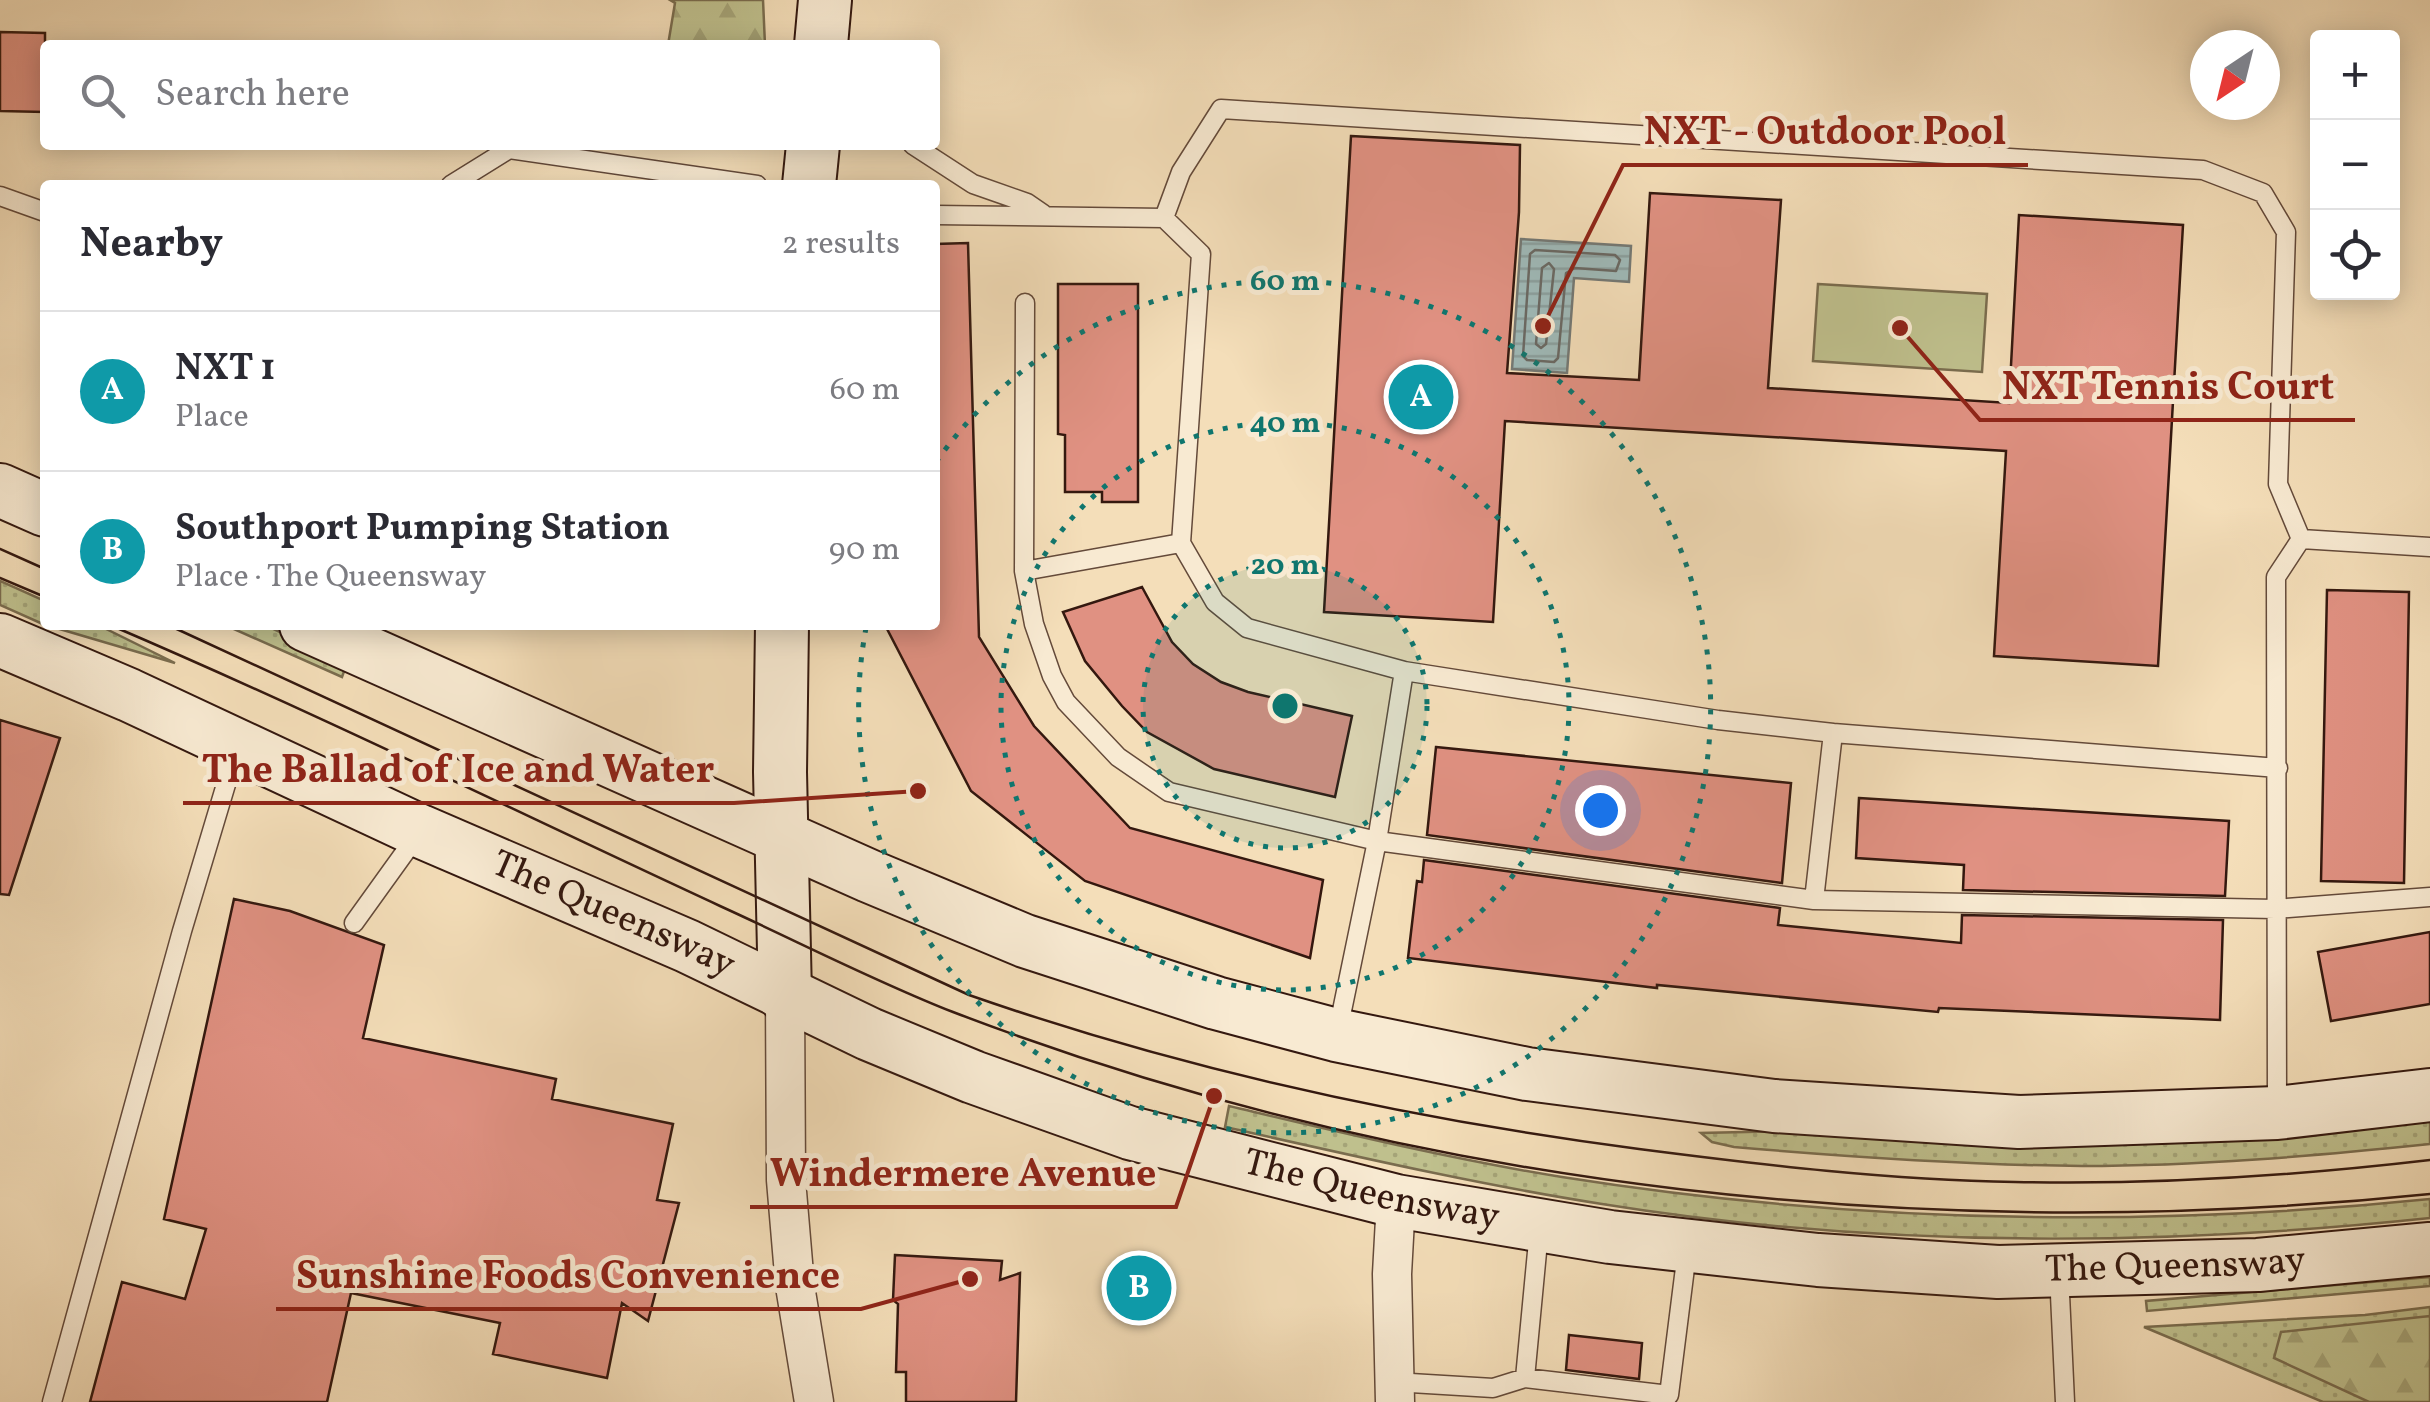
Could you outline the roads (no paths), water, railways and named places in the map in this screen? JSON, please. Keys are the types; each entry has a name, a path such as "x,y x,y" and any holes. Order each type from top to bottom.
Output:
{"main road":[{"path":"821,40 825,0"},
{"path":"810,180 812,150"},
{"path":"0,490 40,508"},
{"path":"317,630 870,876 1026,940 1216,1003 1336,1035 1527,1074 1774,1106 2019,1122 2277,1113 2430,1095"},
{"path":"782,630 785,996"},
{"name":"The Queensway","path":"0,640 420,831 687,946 785,996 973,1077 1130,1134 1396,1201 1688,1246 1818,1260 1998,1272 2258,1265 2430,1249"}],"street":[{"path":"785,996 786,1180 794,1286 814,1402"},
{"path":"1394,1392 1392,1274 1396,1201"}],"lane":[{"path":"1164,218 1181,172 1221,109 2204,170 2263,193 2286,232 2278,484 2301,539"},
{"path":"459,180 509,150 722,180"},
{"path":"921,150 972,184 1027,202 1044,214"},
{"path":"0,196 40,210"},
{"path":"940,215 1164,218 1200,254 1182,543 1215,602 1247,628 1404,671 1718,720 1833,734 2278,768"},
{"path":"1025,303 1024,572 1034,624 1052,676 1066,702 1118,757 1168,792 1377,841 1814,900 2275,909 2430,898"},
{"path":"2301,539 2430,547"},
{"path":"2277,1113 2276,577 2301,539"},
{"path":"1024,572 1182,543"},
{"path":"1336,1035 1377,841 1404,671"},
{"path":"1814,900 1833,734"},
{"path":"52,1402 182,930 238,746"},
{"path":"354,923 420,831"},
{"path":"1524,1378 1540,1226"},
{"path":"1394,1392 1493,1395 1524,1378 1669,1395 1688,1246"},
{"path":"2059,1268 2065,1402"}],"water":[{"path":"1521,239 1631,246 1629,282 1574,278 1567,373 1512,369"}],"tram line":[{"path":"0,549 40,567"},
{"path":"0,578 40,595"},
{"path":"122,630 923,1000 1130,1073 1311,1123 1495,1162 1681,1189 1868,1206 2056,1212 2243,1208 2430,1194"},
{"path":"179,630 969,995 1133,1047 1300,1089 1468,1123 1639,1149 1779,1166 1968,1181 2171,1181 2430,1160"}],"place":[{"name":"NXT - Outdoor Pool","path":"1543,326"},
{"name":"NXT Tennis Court","path":"1900,328"},
{"name":"NXT 1","path":"1421,397"},
{"name":"The Ballad of Ice and Water","path":"918,791"},
{"name":"Windermere Avenue","path":"1214,1096"},
{"name":"Sunshine Foods Convenience","path":"970,1279"},
{"name":"Southport Pumping Station","path":"1139,1288"}]}
